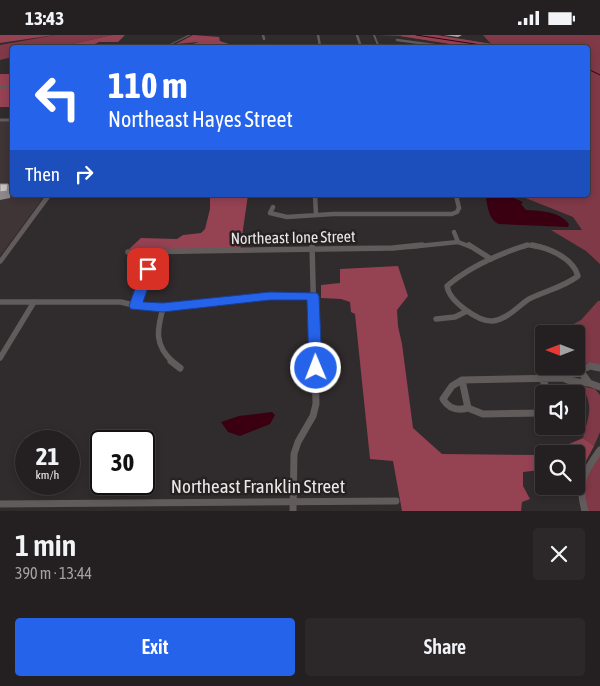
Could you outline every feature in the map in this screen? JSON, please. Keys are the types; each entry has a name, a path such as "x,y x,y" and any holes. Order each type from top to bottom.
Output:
{"street":[{"path":"169,45 190,35"},
{"path":"263,35 264,39"},
{"path":"397,40 427,45"},
{"path":"0,262 48,197"},
{"path":"315,197 316,215"},
{"path":"272,207 270,213 279,217 452,214 457,213 459,208 456,197"},
{"path":"454,232 458,241 469,245 491,259"},
{"path":"293,511 296,447 313,418 316,405 312,235"},
{"name":"Northeast Ione Street","path":"128,252 240,252 312,248 393,248 458,241"},
{"path":"535,245 548,249 574,267 578,272 578,276 576,279 535,296 502,319 491,321 478,318 467,311 452,297 447,289 450,283 491,259 525,246 535,245"},
{"path":"135,306 154,252"},
{"path":"0,302 120,302 135,306 163,308 270,296 313,296"},
{"path":"0,358 34,302"},
{"path":"163,308 158,328 158,346 165,357 180,368"},
{"path":"436,319 454,317 467,311"},
{"path":"585,368 588,366 600,368"},
{"path":"563,378 566,375"},
{"path":"583,375 589,383"},
{"path":"542,378 545,385"},
{"path":"535,413 482,414 468,408 462,410 452,409 446,405 443,399 452,386 462,380 563,378 600,387"},
{"path":"462,380 468,408"},
{"path":"585,511 580,496 583,474 600,450"},
{"name":"Northeast Franklin Street","path":"0,504 396,501"}],"shaded area":[{"path":"0,35 55,35 0,43"},
{"path":"55,35 112,35 69,45 10,45 10,58 0,60 0,45"},
{"path":"112,35 125,35 118,42 69,45"},
{"path":"193,35 219,37 220,41 232,45 190,45 199,42 176,44"},
{"path":"377,35 436,35 491,44 483,35 600,35 600,264 586,251 551,230 582,230 573,217 523,197 590,197 590,45 457,45 400,36"},
{"path":"436,35 493,45 457,45 400,36"},
{"path":"0,74 10,74 10,107 0,107"},
{"path":"0,121 10,121 10,197 44,197 0,256"},
{"path":"210,197 248,197 240,250 129,249 141,238 177,239 183,235 201,233 205,229 210,209"},
{"path":"488,197 512,197 523,202 521,204 526,210 555,214 569,224 568,227 499,224 493,220 486,199"},
{"path":"398,266 408,296 397,310 413,428 442,454 535,455 535,471 523,472 523,486 530,499 522,502 521,511 402,511 393,461 370,459 355,314 351,312 350,302 341,299 321,298 321,285 340,283 340,269"},
{"path":"600,301 600,366 585,363 585,325 572,325 581,320"},
{"path":"585,387 595,389 600,395 600,432 594,446 583,438 589,412"},
{"path":"272,412 275,415 270,424 240,436 228,432 221,422 239,416"},
{"path":"583,438 594,446 585,463 585,445 567,445"},
{"path":"600,454 600,511 585,511 583,495 585,495 585,481"}],"building":[{"path":"0,184 8,184 7,191 0,192"}],"waterway":[{"path":"416,35 481,45"},
{"path":"590,70 600,75"}],"route":[{"path":"148,269 135,306 163,308 270,296 313,296 316,368"}]}
